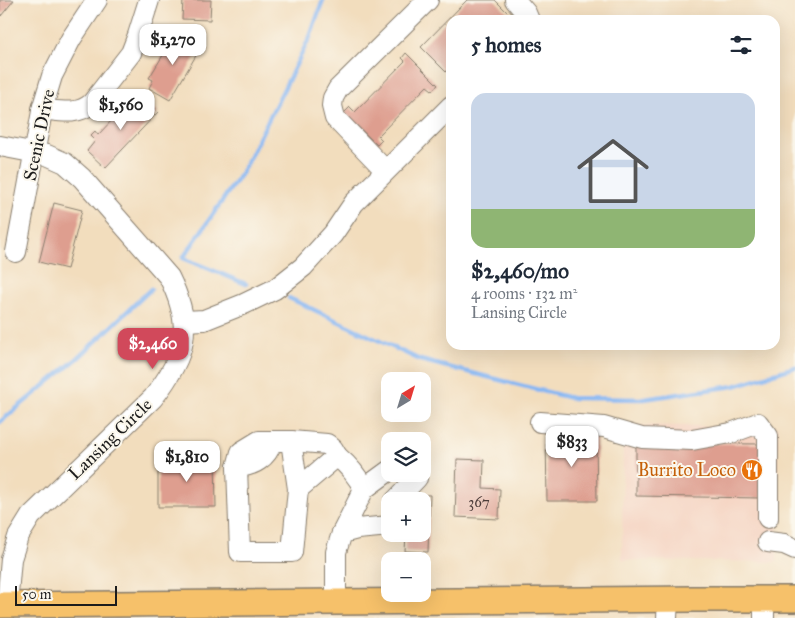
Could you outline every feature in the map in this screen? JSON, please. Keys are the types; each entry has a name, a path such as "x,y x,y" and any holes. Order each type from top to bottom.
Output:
{"main road":[{"path":"4,605 336,603 476,610 764,609 795,599"}],"street":[{"name":"Scenic Drive","path":"16,252 42,110 52,76 71,39 97,0"},
{"path":"42,110 70,113 85,109 92,103 131,53 149,0"},
{"path":"385,170 335,118 332,106 333,98 338,88 428,0"},
{"path":"515,0 527,15"},
{"path":"184,321 204,320 244,304 275,289 303,267 333,234 354,203 446,111"},
{"name":"Lansing Circle","path":"0,146 47,155 65,163 82,178 169,277 178,296 184,321 183,342 176,364 168,380 153,398 31,516 18,537 11,559 4,605"},
{"path":"540,422 604,427 642,438 692,440 731,433 758,423 768,436 768,518"},
{"path":"282,442 298,489 292,552 240,552 237,467 241,452 258,441 282,442 327,444 359,478 364,489"},
{"path":"298,489 337,456"},
{"path":"336,603 336,552 342,533 364,489 381,477"},
{"path":"404,492 414,482"},
{"path":"342,533 357,529 381,527"},
{"path":"768,542 784,544 795,549"}],"shaded area":[{"path":"623,425 778,427 777,562 622,560"}],"building":[{"path":"0,0 14,0 1,16 0,15"},
{"path":"183,0 211,0 210,20 182,19"},
{"path":"467,0 495,0 510,15 452,15"},
{"path":"446,21 446,72 421,47"},
{"path":"179,33 201,47 170,100 149,88 153,80 149,78 168,47 164,44 168,37 174,41"},
{"path":"406,53 438,85 432,90 427,86 378,136 382,140 377,145 344,113 350,107 355,112 405,61 402,58"},
{"path":"139,95 158,112 105,168 87,151 95,141 90,136 95,131 98,135 129,102 131,104"},
{"path":"54,203 82,210 67,269 39,262"},
{"path":"546,436 596,436 597,501 547,501"},
{"path":"636,443 762,444 761,498 636,496"},
{"path":"158,458 215,458 216,507 158,507"},
{"path":"457,459 484,460 483,488 500,489 499,519 455,517"},
{"path":"406,542 428,542 428,552 405,551"}],"waterway":[{"path":"246,284 183,258 242,172 310,37 323,0"},
{"path":"0,422 78,358 151,289"},
{"path":"289,298 420,360 571,398 644,399 734,386 795,367"}],"place":[{"name":"Burrito Loco","path":"752,470"}]}
